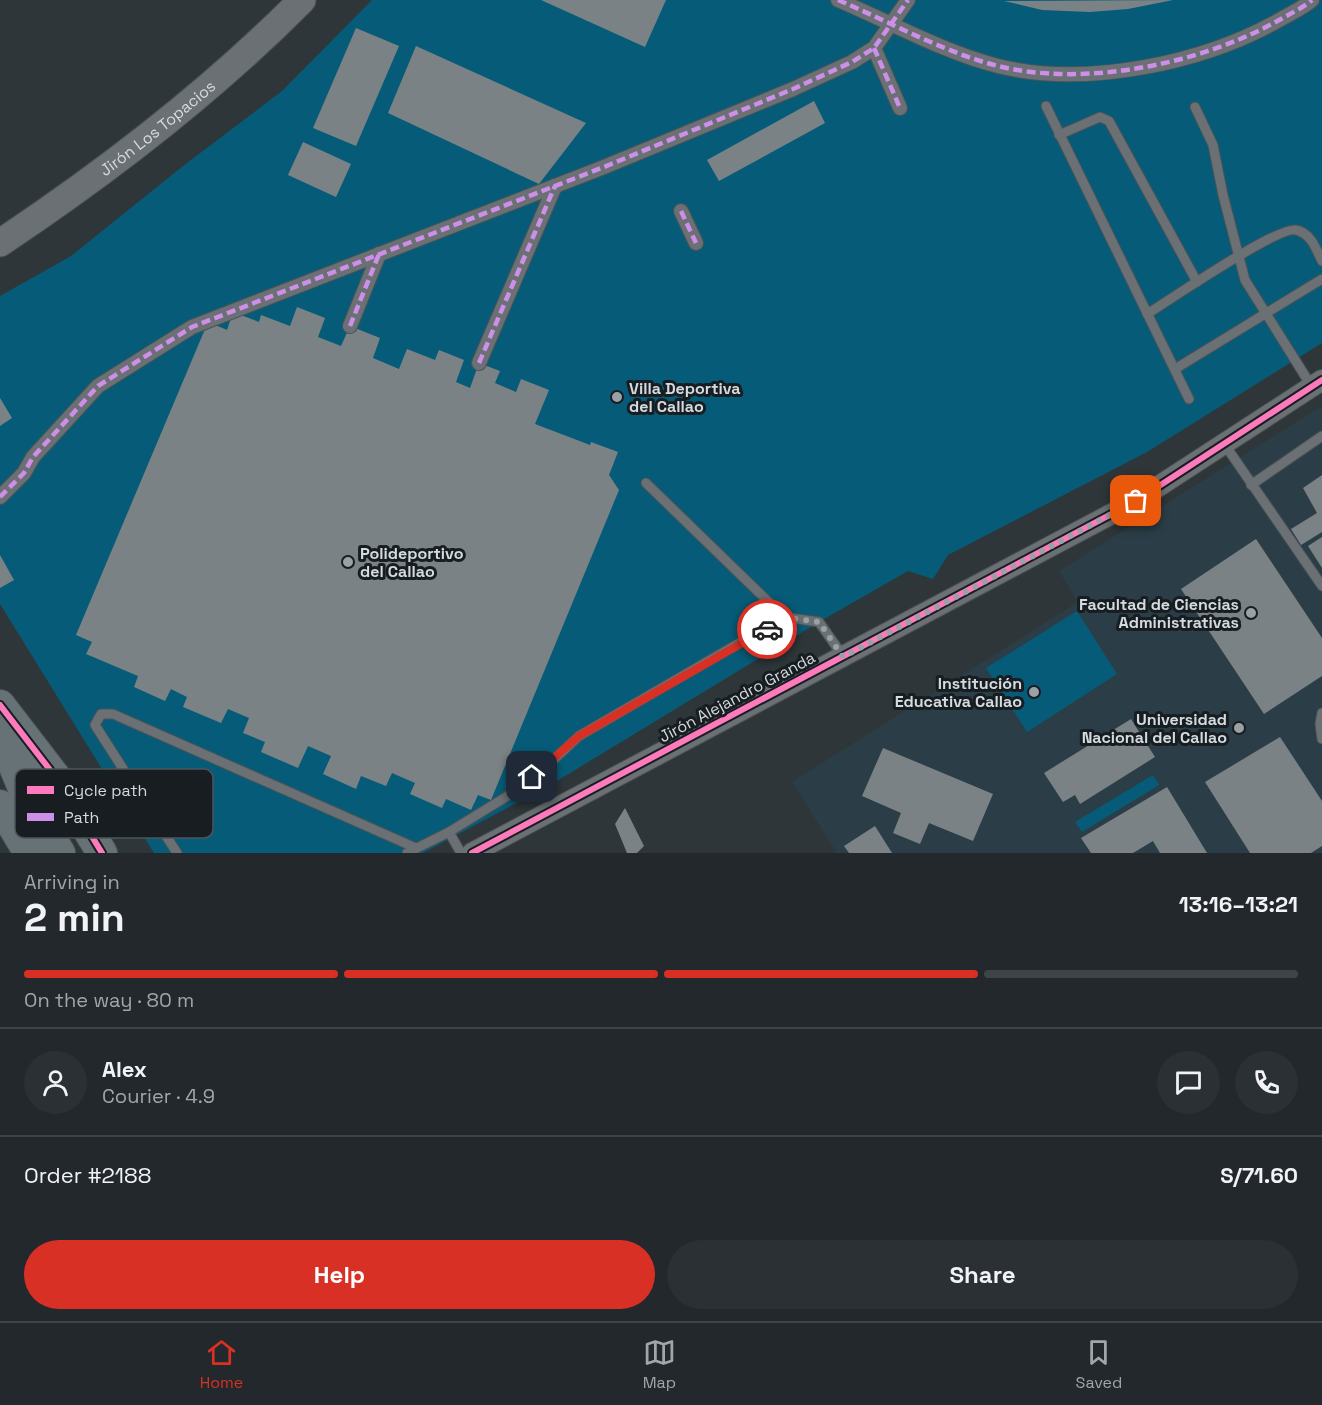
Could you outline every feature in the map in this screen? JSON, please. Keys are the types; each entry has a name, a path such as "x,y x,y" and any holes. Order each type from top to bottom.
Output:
{"main road":[{"name":"Jirón Los Topacios","path":"0,243 84,186 184,109 302,0"},
{"path":"0,705 49,769"},
{"path":"0,732 16,769"},
{"path":"0,805 15,830"},
{"path":"20,838 29,853"},
{"path":"51,838 60,853"},
{"path":"93,838 102,853"}],"street":[{"path":"838,0 945,47 999,66 1058,73 1111,71 1177,61 1226,46 1269,26 1312,0"},
{"path":"0,497 24,473 33,457 98,386 192,327 555,186 793,89 852,62 874,48 894,24 908,0"},
{"path":"874,48 900,108"},
{"path":"479,363 555,186"},
{"path":"681,211 696,243"},
{"path":"350,326 379,254"},
{"name":"Jirón Alejandro Granda","path":"472,853 1136,501 1317,383"}],"lane":[{"path":"1046,106 1189,399"},
{"path":"1195,107 1213,145 1245,280 1317,383"},
{"path":"1059,135 1100,117 1109,121 1197,282"},
{"path":"1147,314 1239,256 1293,230 1309,237 1322,261"},
{"path":"1175,369 1322,279"},
{"path":"1251,485 1322,436"},
{"path":"1225,445 1322,586"},
{"path":"646,483 784,617 819,622 843,657"},
{"path":"123,769 95,725 101,714 113,714 412,851 449,832 506,797 546,767 579,736 784,617"},
{"path":"1322,713 1322,739"},
{"path":"449,832 461,853"},
{"path":"167,838 177,853"}],"shaded area":[{"name":"Villa Deportiva del Callao","path":"372,0 1322,0 1322,343 1147,452 948,555 933,579 908,571 819,622 552,784 423,853 154,853 145,838 213,838 213,769 102,769 0,604 0,296 71,256 183,166 282,91"},
{"path":"1322,406 1322,853 837,853 792,782 1078,602 1059,571"},
{"path":"1077,611 1117,674 1027,732 986,668"},
{"path":"1153,775 1159,785 1082,832 1075,822"}],"building":[{"path":"541,0 666,0 645,47"},
{"path":"1173,0 1128,9 1090,12 1042,10 1004,1"},
{"path":"356,28 399,46 356,146 313,128"},
{"path":"416,46 586,123 539,184 388,113"},
{"path":"814,101 825,123 719,181 707,160"},
{"path":"303,142 351,164 336,197 288,175"},
{"name":"Polideportivo del Callao","path":"297,307 325,318 318,337 341,346 350,326 380,338 373,358 399,369 407,349 435,360 439,350 464,360 456,382 470,388 479,363 500,371 495,383 516,392 521,379 549,390 535,424 590,445 591,442 618,452 609,475 619,490 491,800 478,795 471,810 446,799 442,808 410,794 415,783 392,773 386,786 361,776 356,789 323,774 331,756 308,746 298,768 261,752 265,742 243,733 249,718 228,709 221,723 183,707 187,697 171,689 165,701 134,687 138,676 86,654 92,642 76,635 208,322 227,330 233,312 259,322 261,315 290,326"},
{"path":"0,398 12,418 0,426"},
{"path":"1322,475 1322,532 1301,545 1291,529 1317,513 1303,488"},
{"path":"1322,537 1322,568 1308,546"},
{"name":"Facultad de Ciencias Administrativas","path":"1256,539 1322,638 1322,676 1264,714 1181,589"},
{"path":"0,555 14,580 0,588"},
{"path":"1131,719 1155,757 1080,804 1075,795 1063,802 1044,773"},
{"path":"1280,737 1322,801 1322,846 1311,853 1250,853 1205,782"},
{"path":"883,748 993,794 973,841 929,823 920,844 893,833 901,813 862,796"},
{"path":"1167,787 1207,853 1160,853 1153,841 1133,853 1091,853 1081,838"},
{"path":"625,808 644,846 637,853 627,853 615,824"},
{"path":"875,826 892,853 849,853 844,846"}],"marked path":[{"path":"838,0 937,45 977,60 1032,72 1069,74 1144,67 1181,59 1250,35 1312,0"},
{"path":"0,497 24,473 33,457 98,386 192,327 604,167 793,89 852,62 874,48 908,0"},
{"path":"874,48 900,108"},
{"path":"479,363 555,186"},
{"path":"681,211 696,243"},
{"path":"350,326 379,254"}],"cycle path":[{"path":"472,853 1136,501 1322,380"},
{"path":"0,705 49,769"},
{"path":"93,838 102,853"}],"way so far":[{"path":"767,629 784,617 819,622 843,657 1136,501"}],"place":[{"name":"Villa Deportiva del Callao","path":"617,397"},
{"name":"Polideportivo del Callao","path":"348,562"},
{"name":"Facultad de Ciencias Administrativas","path":"1251,613"},
{"name":"Institución Educativa Callao","path":"1034,692"},
{"name":"Universidad Nacional del Callao","path":"1239,728"}],"route":[{"path":"532,777 579,736 767,629"}]}
